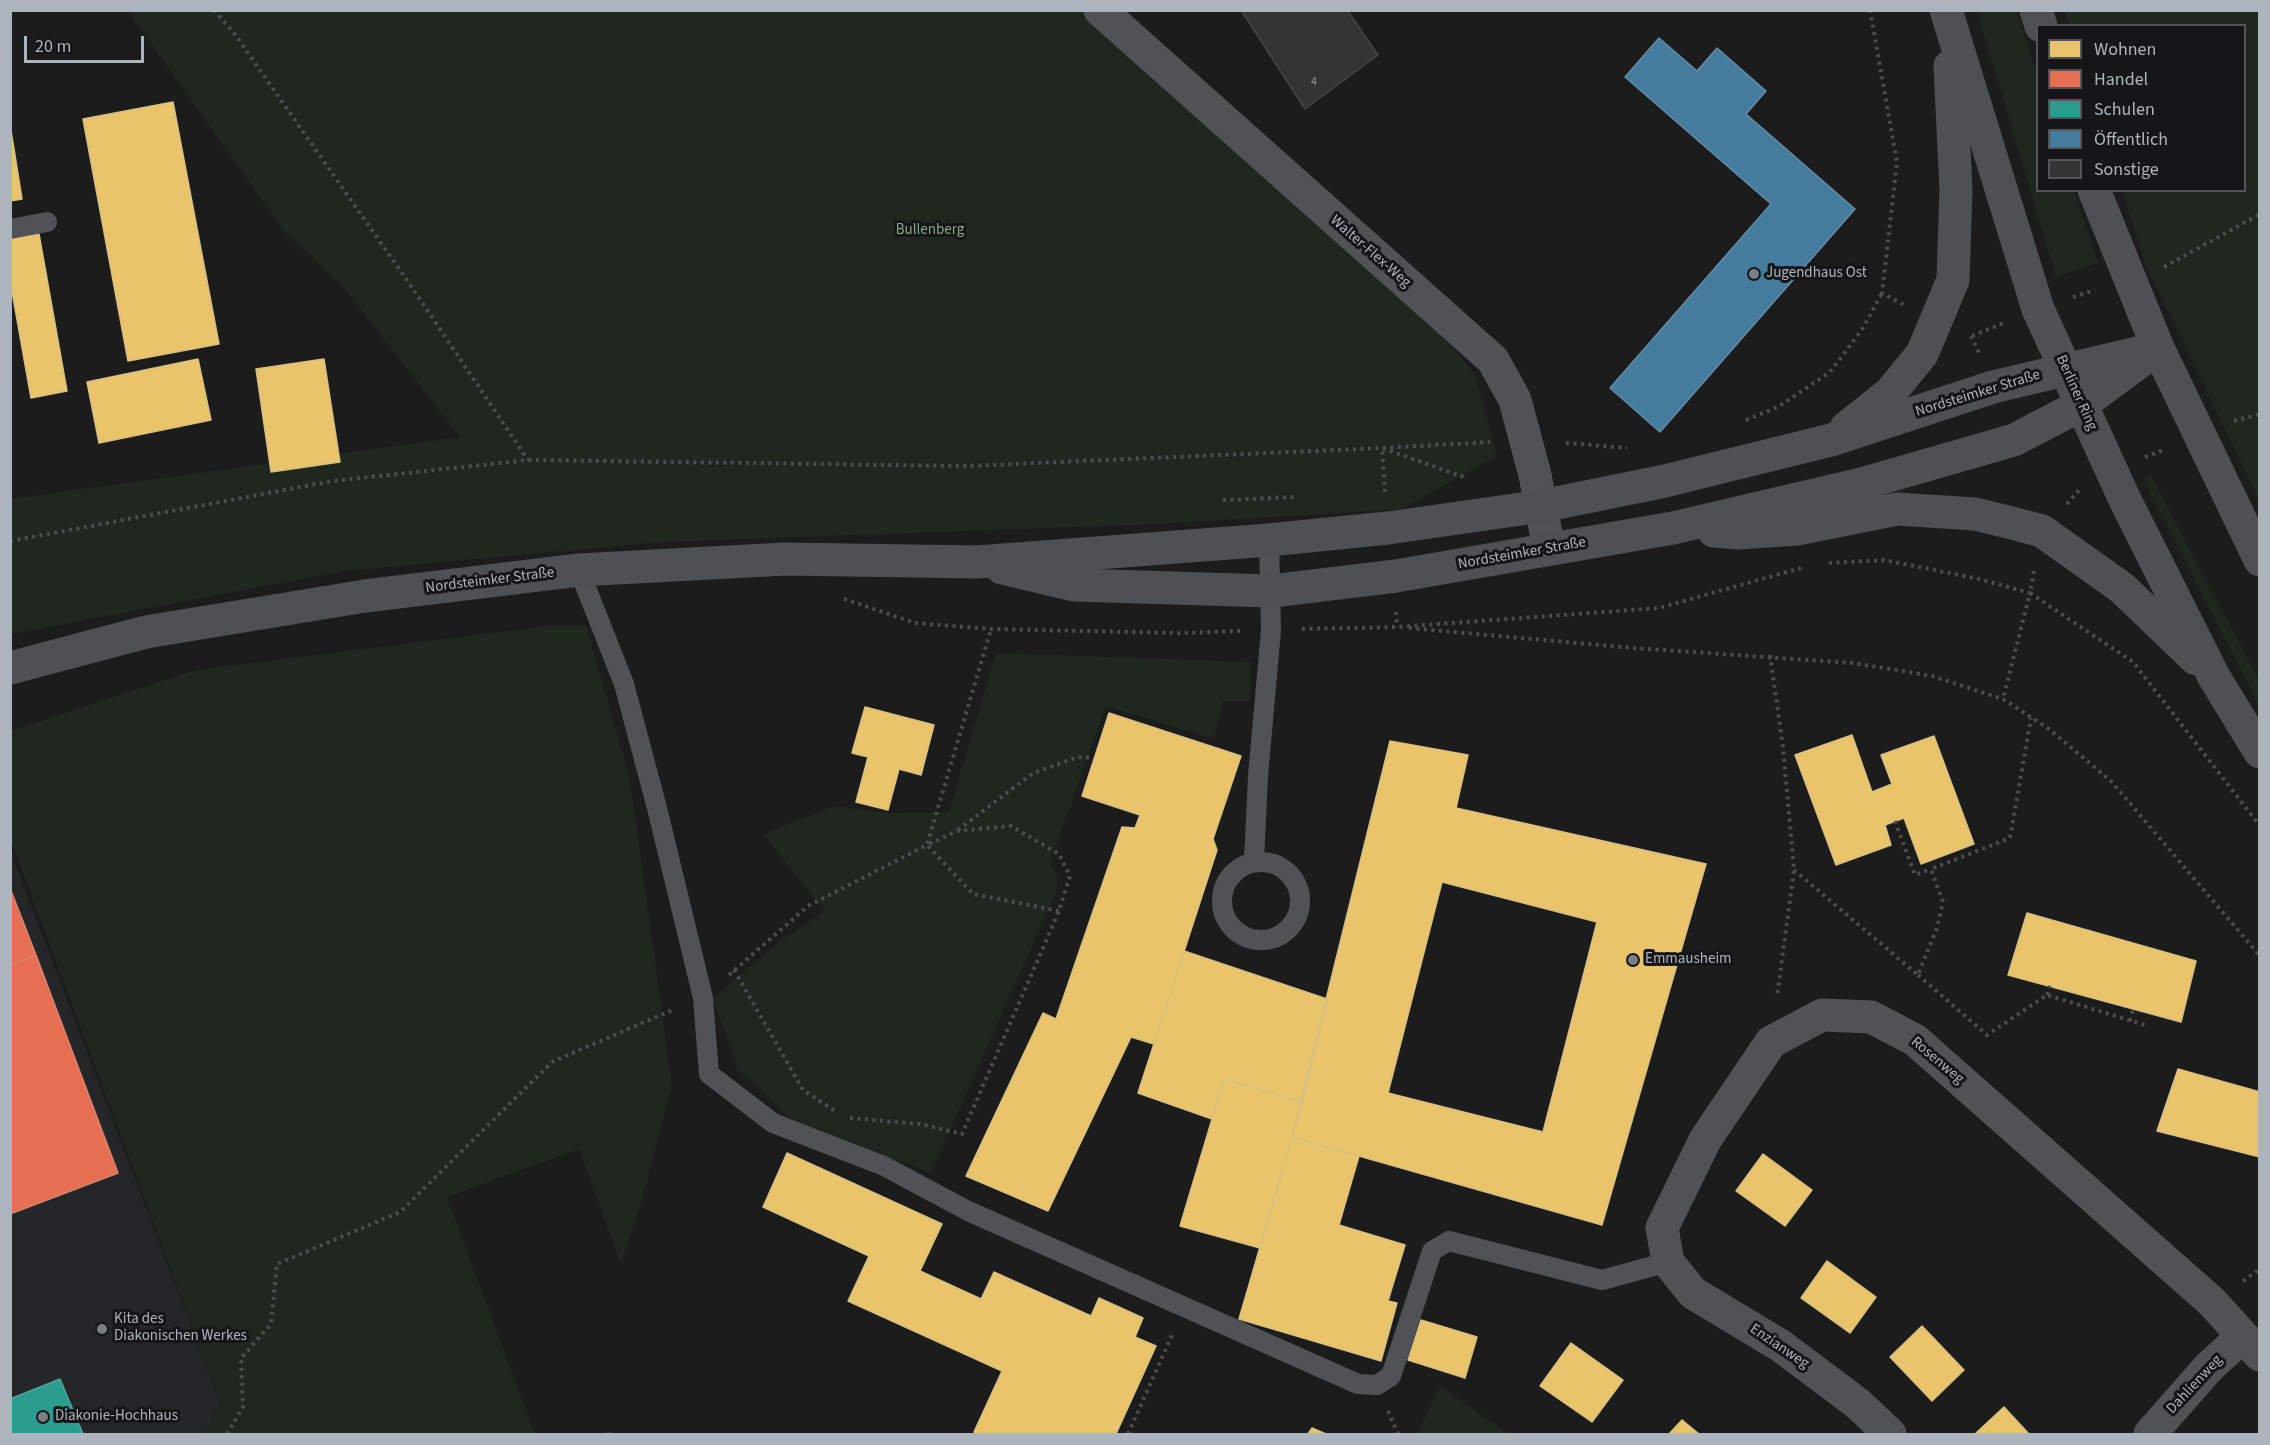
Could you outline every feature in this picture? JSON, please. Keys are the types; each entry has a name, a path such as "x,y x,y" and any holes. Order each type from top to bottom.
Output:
{"street":[{"name":"Walter-Flex-Weg","path":"1100,10 1493,360 1515,400 1542,506 1548,549"},
{"name":"Berliner Ring","path":"1947,13 2038,309 2125,500 2214,676 2259,752"},
{"path":"1831,440 1890,393 1922,354 1953,280 1956,190 1947,13"},
{"path":"2095,192 2158,348 2259,560"},
{"name":"Nordsteimker Straße","path":"10,668 146,632 365,596 579,570 785,559 977,562 1269,540 1388,528 1542,506 1665,482 1831,440 1993,387 2158,348"},
{"name":"Nordsteimker Straße","path":"977,562 1074,585 1272,591 1396,576 1673,528 1861,484 2013,440 2081,405 2158,348"},
{"path":"1673,528 1738,533 1797,529 1897,509 1975,514 2042,531 2122,588 2214,676"},
{"name":"Rosenweg","path":"1668,1262 1662,1228 1705,1140 1771,1042 1822,1015 1871,1017 1915,1041 2212,1302 2251,1346"},
{"name":"Enzianweg","path":"1668,1262 1693,1293 1781,1346 1857,1403 1890,1434"},
{"name":"Dahlienweg","path":"2150,1434 2210,1367 2251,1346"}],"lane":[{"path":"10,229 47,222"},
{"path":"1254,861 1258,776 1271,630 1272,591 1269,540"},
{"path":"579,570 624,684 657,808 703,998 709,1074 773,1123 884,1166 968,1211 1358,1384 1377,1386 1391,1376 1432,1251 1449,1241 1602,1280 1668,1262"},
{"path":"1254,861 1279,865 1296,882 1300,906 1289,929 1268,940 1243,937 1225,920 1221,895 1232,873 1254,861"}],"path":[{"path":"214,10 234,33 528,460"},
{"path":"2164,267 2259,214"},
{"path":"1740,423 1778,407 1830,372 1863,328 1882,293"},
{"path":"2236,420 2259,414"},
{"path":"10,542 333,481 528,460 968,466 1382,448 1476,481"},
{"path":"1827,563 1884,560 1979,579 2030,593 2003,699"},
{"path":"840,598 915,623 991,628 1182,633 1397,627 1659,608 1804,567"},
{"path":"1397,627 1633,648 1770,655 1853,663 1932,676 2003,699 2031,718 2110,782 2259,956"},
{"path":"927,844 991,628"},
{"path":"1770,655 1783,747 1794,870 1771,1042"},
{"path":"1895,821 1915,875 2010,838 2031,718"},
{"path":"227,1434 243,1407 241,1358 271,1324 277,1264 400,1212 552,1062 703,998 808,906 927,844 957,831 1033,773 1078,757 1091,758"},
{"path":"734,970 803,1090 845,1118 920,1124 962,1134 1059,911 1070,876 1059,854 1011,826 957,831"},
{"path":"927,844 973,894 1059,911"},
{"path":"1918,975 1937,928 1944,902 1931,869"},
{"path":"1794,870 1988,1035 2047,995 2050,986"},
{"path":"2047,995 2145,1025"},
{"path":"2130,1020 2133,1009"},
{"path":"1128,1434 1185,1308"}],"shaded area":[{"path":"10,850 220,1402 206,1434 11,1434"}],"green space":[{"name":"Bullenberg","path":"127,10 1093,11 1368,250 1475,374 1497,456 1402,509 1159,524 663,542 345,571 11,634 10,499 460,437 344,288 284,231"},
{"path":"1977,11 2017,11 2036,72 2036,192 2075,192 2098,263 2056,277"},
{"path":"2064,11 2259,11 2259,500 2145,264 2122,192 2246,192 2246,24 2069,24"},
{"path":"2151,476 2259,680 2259,705 2143,480"},
{"path":"548,626 586,626 630,780 672,1086 641,1203 621,1264 579,1149 447,1197 535,1434 206,1434 220,1402 11,841 11,731 196,670"},
{"path":"996,653 1251,662 1250,701 1223,701 1214,739 1106,706 1050,863 1058,876 1056,893 931,1173 791,1119 738,1069 713,999 776,944 825,911 763,834 834,806 888,813 949,812"},
{"path":"1439,1385 1508,1434 1418,1434"}],"building: Wohnen":[{"path":"173,102 219,344 128,361 83,119"},
{"path":"10,124 22,199 10,201"},
{"path":"39,234 67,391 31,398 10,280 10,239"},
{"path":"198,359 211,420 99,443 87,382"},
{"path":"324,359 340,462 271,472 256,369"},
{"path":"865,707 934,725 921,775 899,769 888,810 856,802 868,757 852,753"},
{"path":"1109,713 1241,756 1213,839 1217,850 1154,1044 1131,1037 1048,1211 966,1176 1043,1013 1056,1019 1122,827 1135,828 1140,815 1082,796"},
{"path":"1852,735 1872,792 1892,784 1881,755 1934,736 1974,844 1921,864 1904,818 1885,825 1891,845 1836,865 1795,755"},
{"name":"Emmausheim","path":"1390,741 1468,755 1456,808 1706,864 1602,1225 1292,1137","holes":["1442,882 1597,922 1543,1132 1388,1093"]},
{"path":"2027,913 2196,961 2181,1022 2008,975"},
{"path":"1184,951 1327,999 1302,1102 1224,1079 1212,1119 1138,1093"},
{"path":"2178,1069 2260,1092 2260,1157 2157,1131"},
{"path":"1224,1079 1302,1102 1260,1248 1180,1226"},
{"path":"1292,1137 1359,1156 1339,1225 1405,1245 1388,1301 1397,1303 1381,1361 1239,1319"},
{"path":"787,1153 942,1224 920,1271 981,1299 994,1272 1091,1316 1099,1298 1143,1318 1135,1337 1156,1346 1116,1434 979,1434 974,1432 1002,1371 848,1301 869,1256 763,1207"},
{"path":"1763,1154 1812,1190 1785,1226 1736,1191"},
{"path":"1827,1261 1876,1297 1850,1333 1801,1298"},
{"path":"1421,1320 1477,1337 1465,1378 1408,1360"},
{"path":"1922,1326 1964,1370 1932,1401 1890,1357"},
{"path":"1571,1343 1623,1380 1592,1422 1540,1386"},
{"path":"2004,1407 2029,1434 1975,1434"},
{"path":"1682,1420 1699,1434 1669,1434"},
{"path":"1312,1428 1326,1434 1308,1434"}],"building: Handel":[{"path":"10,888 36,955 10,965"},
{"path":"36,955 118,1173 10,1214 10,965"}],"building: Schulen":[{"name":"Diakonie-Hochhaus","path":"60,1379 83,1434 10,1434 10,1399"}],"building: Öffentlich":[{"name":"Jugendhaus Ost","path":"1659,38 1697,71 1717,48 1766,91 1746,114 1855,209 1660,432 1610,388 1771,204 1625,77"}],"building: Sonstige":[{"path":"1241,10 1347,10 1378,55 1305,109"}],"place":[{"name":"Jugendhaus Ost","path":"1754,274"},
{"name":"Emmausheim","path":"1633,960"},
{"name":"Kita des Diakonischen Werkes","path":"102,1329"},
{"name":"Diakonie-Hochhaus","path":"43,1417"}]}
